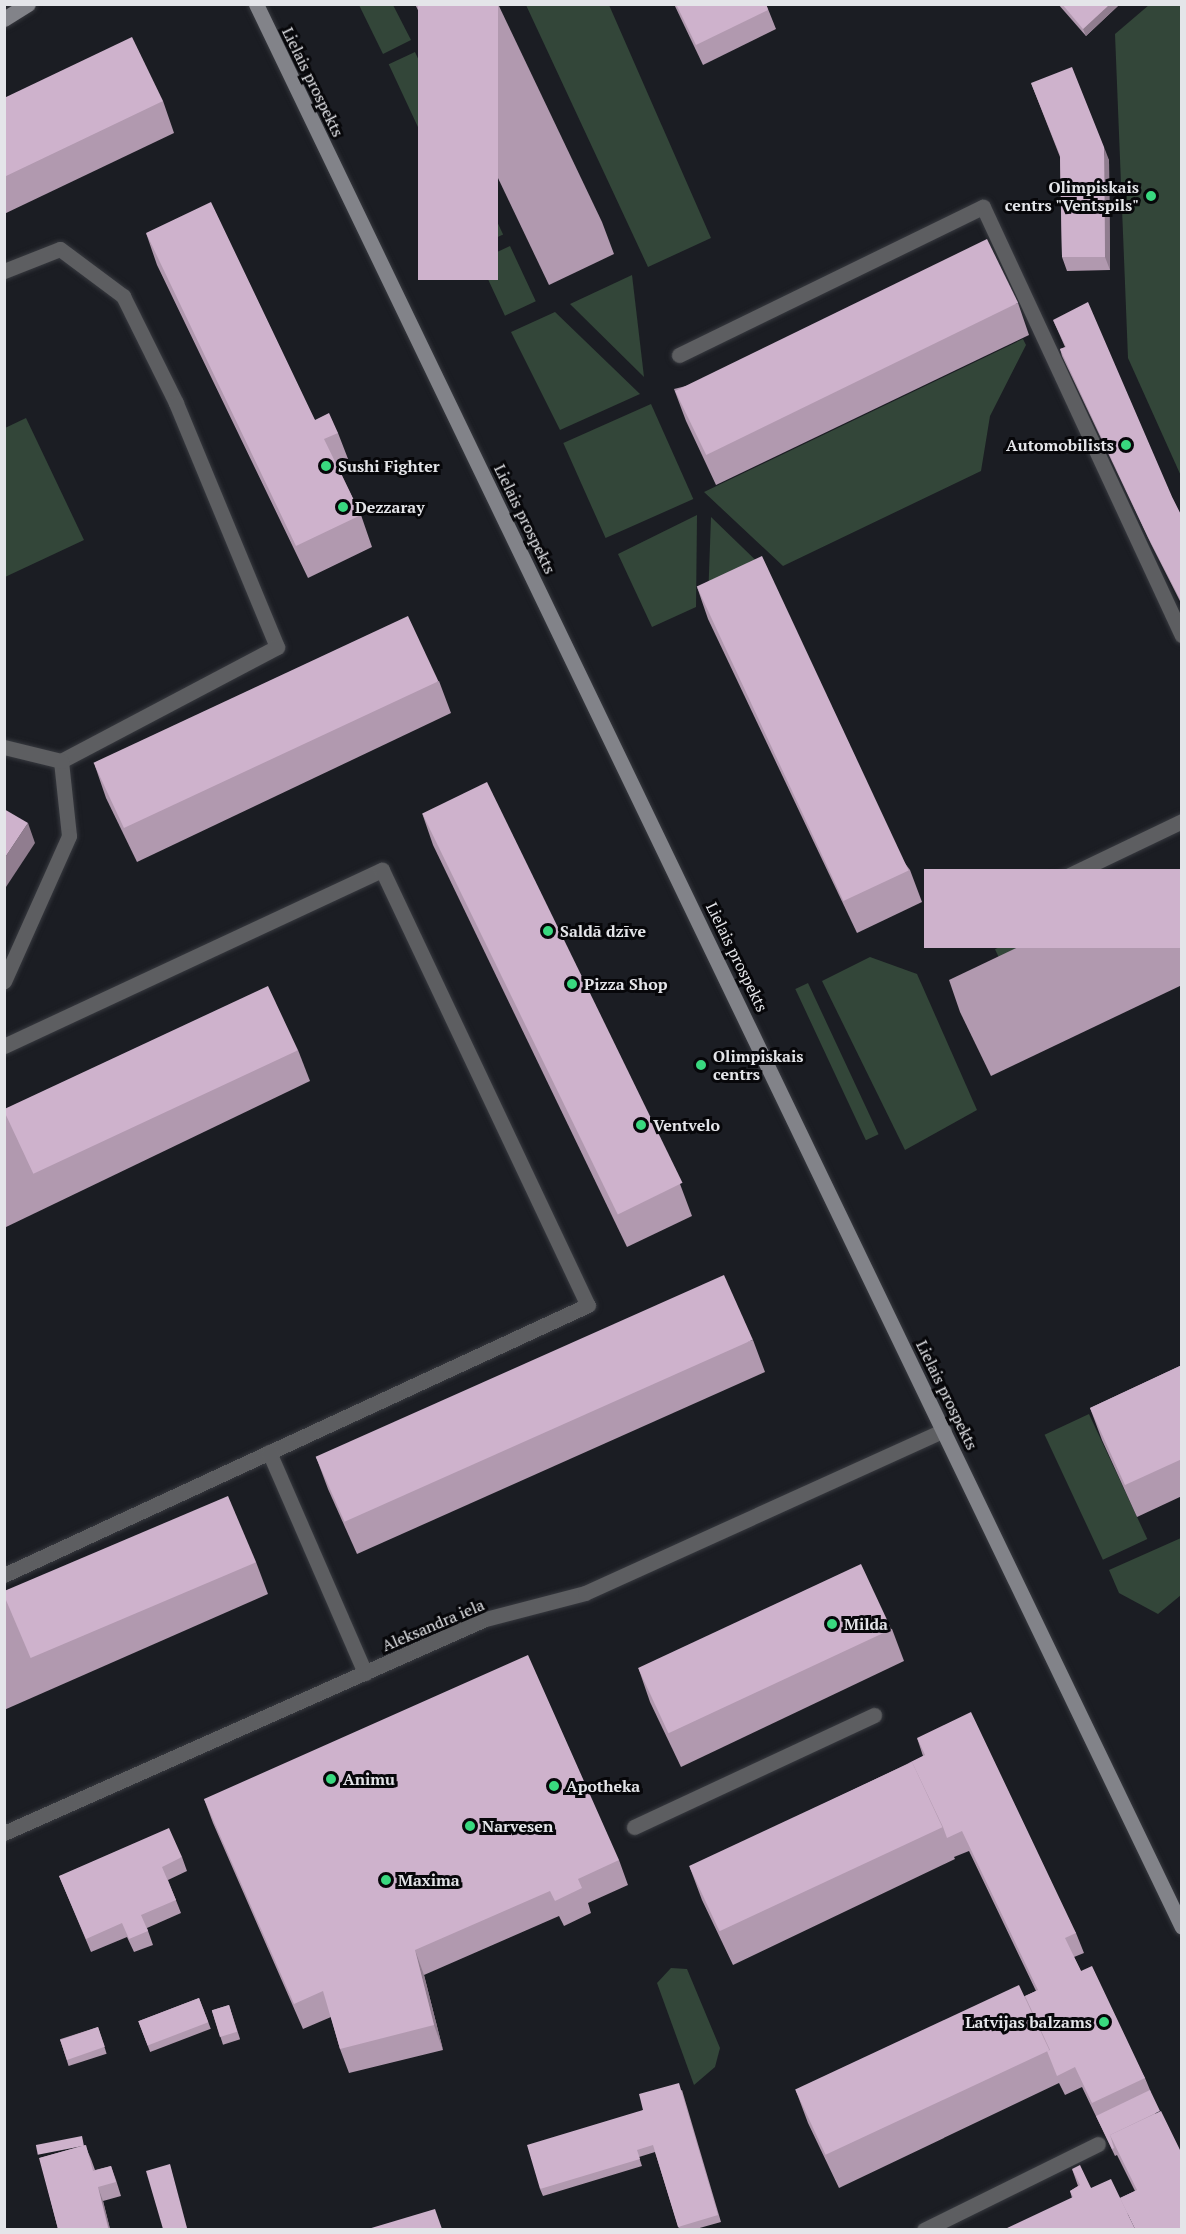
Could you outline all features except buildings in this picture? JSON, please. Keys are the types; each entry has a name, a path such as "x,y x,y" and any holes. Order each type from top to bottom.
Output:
{"main road":[{"path":"4,19 28,4"},
{"name":"Lielais prospekts","path":"256,4 1182,1927"}],"street":[{"path":"679,355 983,207 1182,635"},
{"path":"4,272 60,249 123,296 176,403 277,647 61,761 4,747"},
{"path":"4,981 69,836 61,761"},
{"path":"963,926 1182,821"},
{"path":"4,1046 382,870 588,1305 4,1575"},
{"name":"Aleksandra iela","path":"4,1833 486,1619 585,1593 944,1430"},
{"path":"269,1452 365,1673"},
{"path":"634,1827 874,1715"},
{"path":"924,2229 1098,2144"}],"green space":[{"path":"359,5 393,5 411,40 383,54"},
{"path":"526,5 609,5 711,238 648,267"},
{"name":"Olimpiskais centrs \"Ventspils\"","path":"1149,5 1181,5 1181,476 1128,358 1115,34"},
{"path":"415,52 453,133 426,145 389,64"},
{"path":"460,142 503,234 473,248 430,156"},
{"path":"510,246 536,301 505,316 479,260"},
{"path":"632,275 644,377 570,304"},
{"path":"555,312 640,394 560,430 511,332"},
{"path":"1023,339 1026,345 990,416 981,471 783,566 704,492"},
{"path":"651,404 693,499 606,538 563,443"},
{"path":"26,418 84,540 5,577 5,428"},
{"path":"697,515 696,607 652,627 618,554"},
{"path":"711,517 769,573 708,601"},
{"path":"1092,904 1109,941 1012,986 995,949"},
{"path":"870,957 917,974 977,1110 905,1150 822,981"},
{"path":"808,983 879,1134 866,1140 795,989"},
{"path":"1089,1414 1147,1539 1103,1560 1045,1435"},
{"path":"1181,1538 1181,1595 1158,1614 1119,1593 1109,1570"},
{"path":"671,1968 687,1969 720,2048 715,2067 694,2085 657,1983"}],"place":[{"name":"Olimpiskais centrs \"Ventspils\"","path":"1151,196"},
{"name":"Automobilists","path":"1126,445"},
{"name":"Sushi Fighter","path":"326,466"},
{"name":"Dezzaray","path":"343,507"},
{"name":"Saldā dzīve","path":"548,931"},
{"name":"Pizza Shop","path":"572,984"},
{"name":"Olimpiskais centrs","path":"701,1065"},
{"name":"Ventvelo","path":"641,1125"},
{"name":"Milda","path":"832,1624"},
{"name":"Animu","path":"331,1779"},
{"name":"Apotheka","path":"554,1786"},
{"name":"Narvesen","path":"470,1826"},
{"name":"Maxima","path":"386,1880"},
{"name":"Latvijas balzams","path":"1104,2022"}]}
